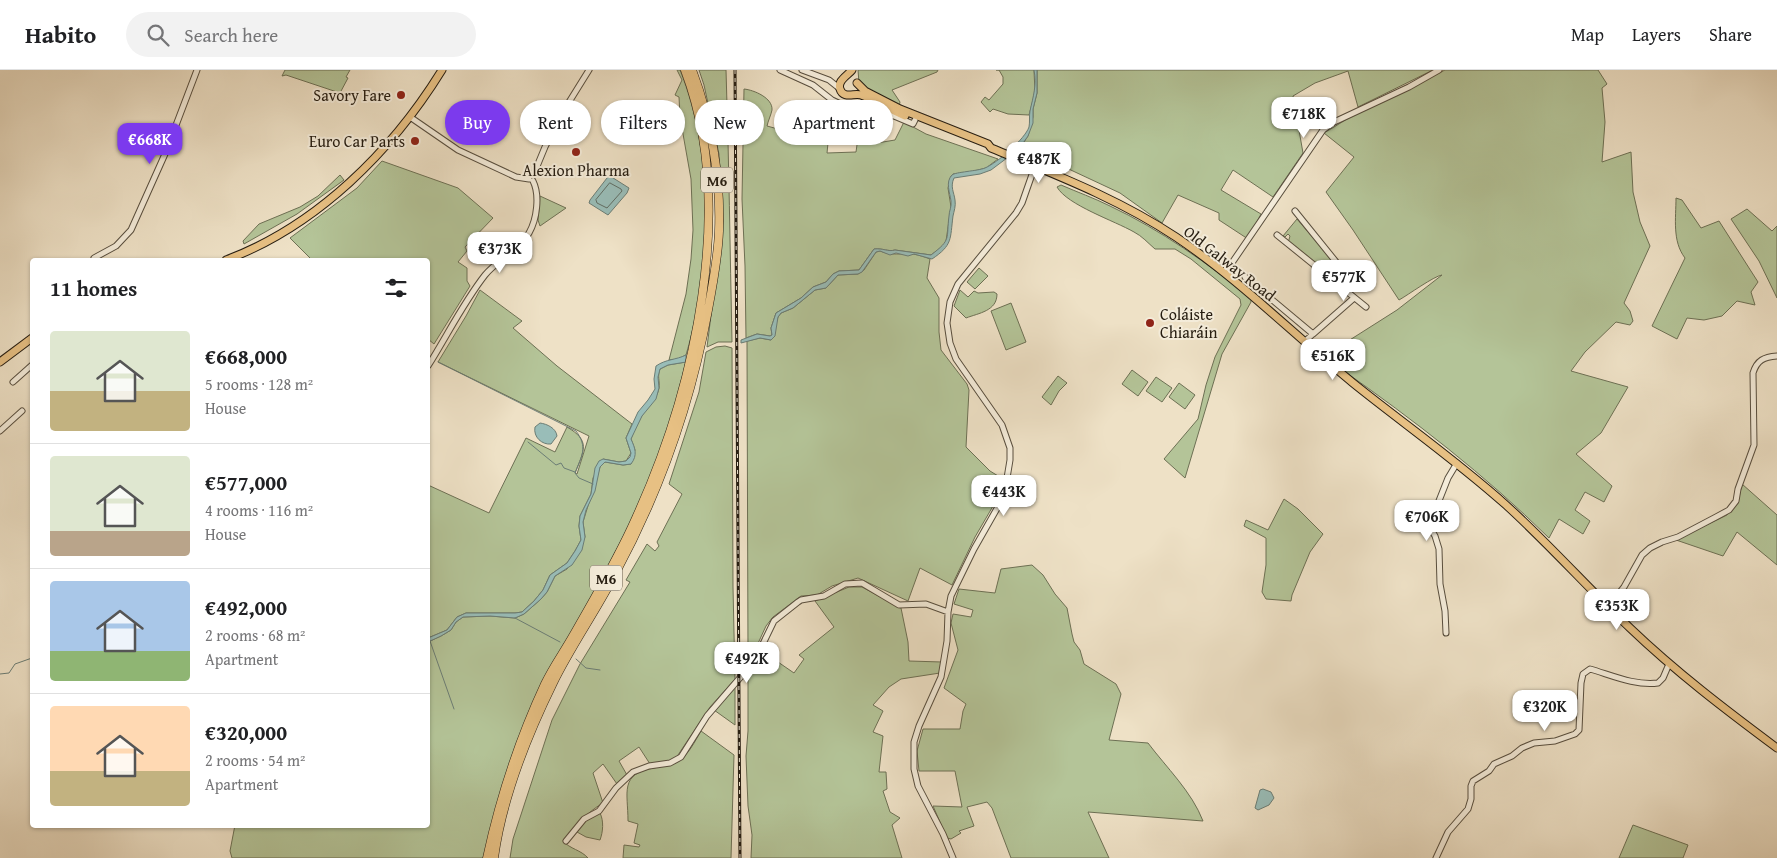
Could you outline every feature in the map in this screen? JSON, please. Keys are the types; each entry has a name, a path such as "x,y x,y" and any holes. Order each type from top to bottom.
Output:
{"highway":[{"name":"M6","path":"487,858 497,812 512,763 546,682 608,574 636,518 664,451 687,371 703,290 707,246 708,192 705,147 701,123 685,70"},
{"name":"M6","path":"494,858 504,810 522,753 553,683 615,575 643,520 672,447 694,375 712,292 719,229 718,189 712,145 706,115 692,70"}],"main road":[{"path":"230,258 268,240 333,196 370,162 410,117 442,70"},
{"path":"853,94 857,89 853,70 840,84 840,88 845,95 862,95 915,120 986,149 992,148"},
{"path":"844,78 850,77 865,91 900,109 988,144 992,148"},
{"name":"Old Galway Road","path":"992,148 1118,202 1175,237 1225,273 1353,383 1457,463 1506,505 1608,606 1670,664 1729,713 1777,748"},
{"path":"0,362 30,344"}],"street":[{"path":"430,363 486,274 522,243 528,234 534,220 536,199 536,188 532,178 544,147 589,70"},
{"path":"780,70 814,85 847,107 894,116 913,124 915,120"},
{"path":"800,79 803,70 829,80 840,88"},
{"path":"1225,273 1323,130 1332,123 1409,87 1440,70"},
{"path":"94,257 116,246 131,230 165,154 195,71"},
{"path":"829,80 844,78"},
{"path":"410,117 458,150 516,177 532,178"},
{"path":"953,858 941,830 921,793 916,777 913,756 917,733 941,677 945,662 948,612 951,596 974,549 999,506 1005,490 1010,448 1002,425 956,359 950,343 947,323 950,302 963,276 1016,213 1022,203 1035,166"},
{"path":"1295,211 1341,268 1341,272 1335,282"},
{"path":"1284,240 1289,234"},
{"path":"1277,235 1366,307"},
{"path":"1245,277 1313,334"},
{"path":"1304,342 1354,298"},
{"path":"1608,606 1624,587 1642,555 1662,542 1678,537 1729,510 1736,501 1738,489 1754,445 1753,373 1755,366 1764,358 1777,356"},
{"path":"13,382 30,369"},
{"path":"0,430 22,410"},
{"path":"1446,633 1438,549 1435,536 1429,526 1446,483 1457,463"},
{"path":"566,841 584,819 599,811 616,788 633,772 649,766 670,763 680,757 707,716 751,665 774,621 801,600 824,596 836,588 852,582 862,583 899,604 926,604 948,612"},
{"path":"1436,858 1448,832 1468,809 1471,799 1470,786 1473,780 1489,771 1494,764 1512,756 1522,748 1534,743 1555,741 1575,734 1579,730 1581,683 1584,674 1590,668 1619,678 1650,684 1658,683 1663,678 1670,664"}],"green space":[{"path":"285,70 350,70 340,93 286,75 282,76"},
{"path":"677,70 680,70 691,104 695,122 695,145 700,145 706,212 705,249 695,321 686,355 678,359 669,360 686,294 693,230 691,179 685,145 685,100 679,100 679,97 675,95 682,80"},
{"path":"699,70 726,70 727,100 707,100"},
{"path":"858,70 938,70 892,90 900,102 899,107 893,104 893,100 885,100 869,92 859,83"},
{"path":"999,70 1034,70 1035,93 1029,115 1008,114 993,109 990,112 981,102 985,97 989,100 1003,84 1003,77"},
{"path":"1037,70 1433,70 1358,107 1348,71 1315,83 1293,96 1303,153 1273,197 1233,170 1221,190 1261,214 1248,239 1219,220 1219,213 1178,195 1162,223 1120,193 1043,157 1017,152 1028,136 1033,117 1037,93"},
{"path":"1445,70 1598,70 1607,84 1602,88 1605,122 1602,162 1631,152 1633,192 1640,222 1650,246 1624,303 1630,311 1633,321 1630,325 1616,322 1585,352 1571,371 1628,387 1601,433 1576,454 1612,486 1604,502 1585,492 1575,510 1590,521 1583,534 1559,519 1549,538 1474,470 1395,408 1341,369 1350,349 1345,343 1397,310 1442,275 1399,300 1326,192 1354,157 1324,133 1357,113"},
{"path":"744,89 758,93 769,102 772,110 767,126 774,128 774,145 828,145 827,153 856,152 857,145 893,145 893,140 895,140 904,122 926,134 998,159 986,168 953,174 951,176 948,188 951,207 946,241 943,246 931,255 874,249 859,270 839,271 833,274 826,282 813,287 801,298 776,313 771,328 772,335 757,334 746,338 742,199 743,145 764,145 764,100 744,100"},
{"path":"717,145 728,145 732,342 718,342 707,347 723,221"},
{"path":"382,161 458,188 493,218 465,247 467,251 458,262 467,268 467,281 470,286 434,344 430,341 430,258 310,258 290,238 357,188"},
{"path":"340,175 344,180 297,214 244,244 243,241 259,224 300,207 318,196"},
{"path":"1061,185 1129,215 1165,236 1218,272 1251,298 1251,302 1222,354 1185,478 1164,459 1198,419 1215,357 1241,305 1240,299 1191,259 1175,249 1155,249 1137,234 1092,212 1062,194 1057,187"},
{"path":"540,196 566,208 540,226 538,220"},
{"path":"1676,198 1682,200 1701,228 1719,221 1758,282 1751,292 1755,305 1737,301 1722,316 1704,320 1687,318 1677,339 1652,326 1685,258 1676,237"},
{"path":"1747,209 1772,231 1777,226 1777,298 1759,261 1731,219"},
{"path":"1297,219 1338,267 1340,270 1336,276 1330,277 1288,243 1290,236 1288,234 1285,237 1283,236"},
{"path":"876,252 893,254 913,254 930,259 927,278 939,298 941,350 967,384 969,390 966,447 990,471 1003,479 1000,494 975,537 952,585 920,568 908,601 858,578 832,586 817,595 801,596 773,617 766,626 754,652 748,656 747,341 760,338 771,340 781,313 793,308 815,290 826,288 838,275 858,274 864,270"},
{"path":"979,268 988,276 975,289 967,282"},
{"path":"480,290 522,321 513,328 557,366 632,424 626,438 631,453 626,461 619,462 603,459 593,478 591,494 580,516 581,540 567,563 550,575 543,590 522,612 466,613 457,617 447,630 430,637 430,486 489,513 526,438 555,452 567,427 575,432 580,437 583,447 575,473 577,474 589,436 438,362"},
{"path":"960,290 968,297 974,291 978,293 994,292 997,294 996,300 991,308 986,311 966,318 954,306"},
{"path":"1011,303 1026,342 1006,350 991,311"},
{"path":"725,346 732,348 735,679 710,707 676,758 671,761 650,764 639,747 619,761 627,775 617,784 603,764 593,773 603,803 581,820 563,841 588,858 510,858 513,839 552,720 580,664 630,582 626,580 647,544 655,551 659,546 657,542 682,494 669,484 699,392 706,352 716,347"},
{"path":"686,362 669,428 636,512 513,753 499,797 485,858 232,858 230,851 234,828 430,828 430,641 451,630 456,622 463,617 490,616 515,618 524,614 547,592 555,576 567,569 585,537 583,522 600,467 605,462 623,465 631,464 635,450 631,439 639,420 658,392 660,369 668,365"},
{"path":"1132,370 1148,382 1138,396 1122,384"},
{"path":"1058,376 1067,383 1059,391 1051,405 1042,397"},
{"path":"1156,377 1172,388 1162,402 1146,391"},
{"path":"1179,383 1195,395 1185,409 1169,397"},
{"path":"1742,484 1777,515 1777,565 1737,532 1723,556 1676,540 1727,515 1738,502"},
{"path":"1284,499 1298,509 1323,534 1310,552 1291,601 1266,599 1262,592 1266,565 1266,538 1244,526 1246,520 1268,530"},
{"path":"1032,565 1043,575 1067,608 1074,642 1080,650 1084,664 1116,684 1121,694 1109,740 1148,743 1186,790 1203,821 1088,812 1109,858 1011,858 992,808 987,802 967,807 974,826 959,831 961,833 951,839 947,838 933,806 962,807 955,771 919,771 917,751 923,729 960,729 966,704 944,688 958,650 951,623 953,614 971,617 973,610 954,604 959,589 995,593 1001,569"},
{"path":"849,587 862,587 901,608 908,642 909,661 942,662 940,673 901,679 889,687 873,705 883,711 873,732 883,736 879,772 886,772 887,789 883,791 890,812 900,818 892,825 902,858 751,858 752,835 748,806 746,756 748,678 762,651 794,673 804,659 799,655 834,627 815,601"},
{"path":"733,686 735,688 735,725 714,710"},
{"path":"701,731 734,755 731,858 623,858 624,845 639,847 640,845 634,843 638,824 628,821 627,793 630,780 643,771 677,762 685,756"},
{"path":"600,813 603,826 600,840 586,837 577,832 584,822"},
{"path":"1633,825 1688,845 1683,858 1619,858"}],"water":[{"path":"1034,70 1037,70 1037,93 1033,109 1033,123 1028,136 1019,149 991,170 980,174 954,178 952,187 955,206 951,236 944,250 932,259 914,254 908,256 876,252 862,272 838,275 826,288 815,290 793,308 781,313 778,317 775,336 771,340 760,338 741,343 741,340 757,334 772,335 771,328 776,313 801,298 813,287 826,282 833,274 839,271 859,270 874,249 931,255 938,250 945,242 948,234 951,203 950,178 954,174 985,168 1010,150 1022,138 1029,127 1035,86"},
{"path":"610,176 629,188 608,215 589,203"},
{"path":"686,355 686,362 668,365 660,369 658,377 659,388 656,399 642,416 631,439 635,448 635,455 631,464 623,465 605,462 600,467 595,491 586,510 583,522 585,537 582,550 572,565 555,576 547,592 524,614 515,618 490,616 463,617 456,622 451,630 430,641 430,637 447,630 457,617 466,613 522,612 534,601 543,590 550,575 567,563 581,540 580,516 591,494 595,468 599,461 603,459 619,462 626,461 630,457 631,453 626,438 638,412 655,389 656,366"},
{"path":"540,423 551,427 555,431 557,436 551,444 539,440 535,434 535,427"},
{"path":"1263,789 1271,792 1274,798 1269,805 1258,810 1255,808 1260,790"}],"waterway":[{"path":"438,362 576,431 582,442 583,452 575,473 579,478 593,484"},
{"path":"528,442 556,465 561,463 564,468 575,472"},
{"path":"515,618 560,642"},
{"path":"430,641 454,709"},
{"path":"0,674 9,673 15,664 30,659"},
{"path":"576,659 586,668 600,670"}],"railway":[{"path":"735,70 740,858"}],"place":[{"name":"Savory Fare","path":"401,95"},
{"name":"Euro Car Parts","path":"415,141"},
{"name":"Alexion Pharma","path":"576,152"},
{"name":"Coláiste Chiaráin","path":"1150,323"}]}
